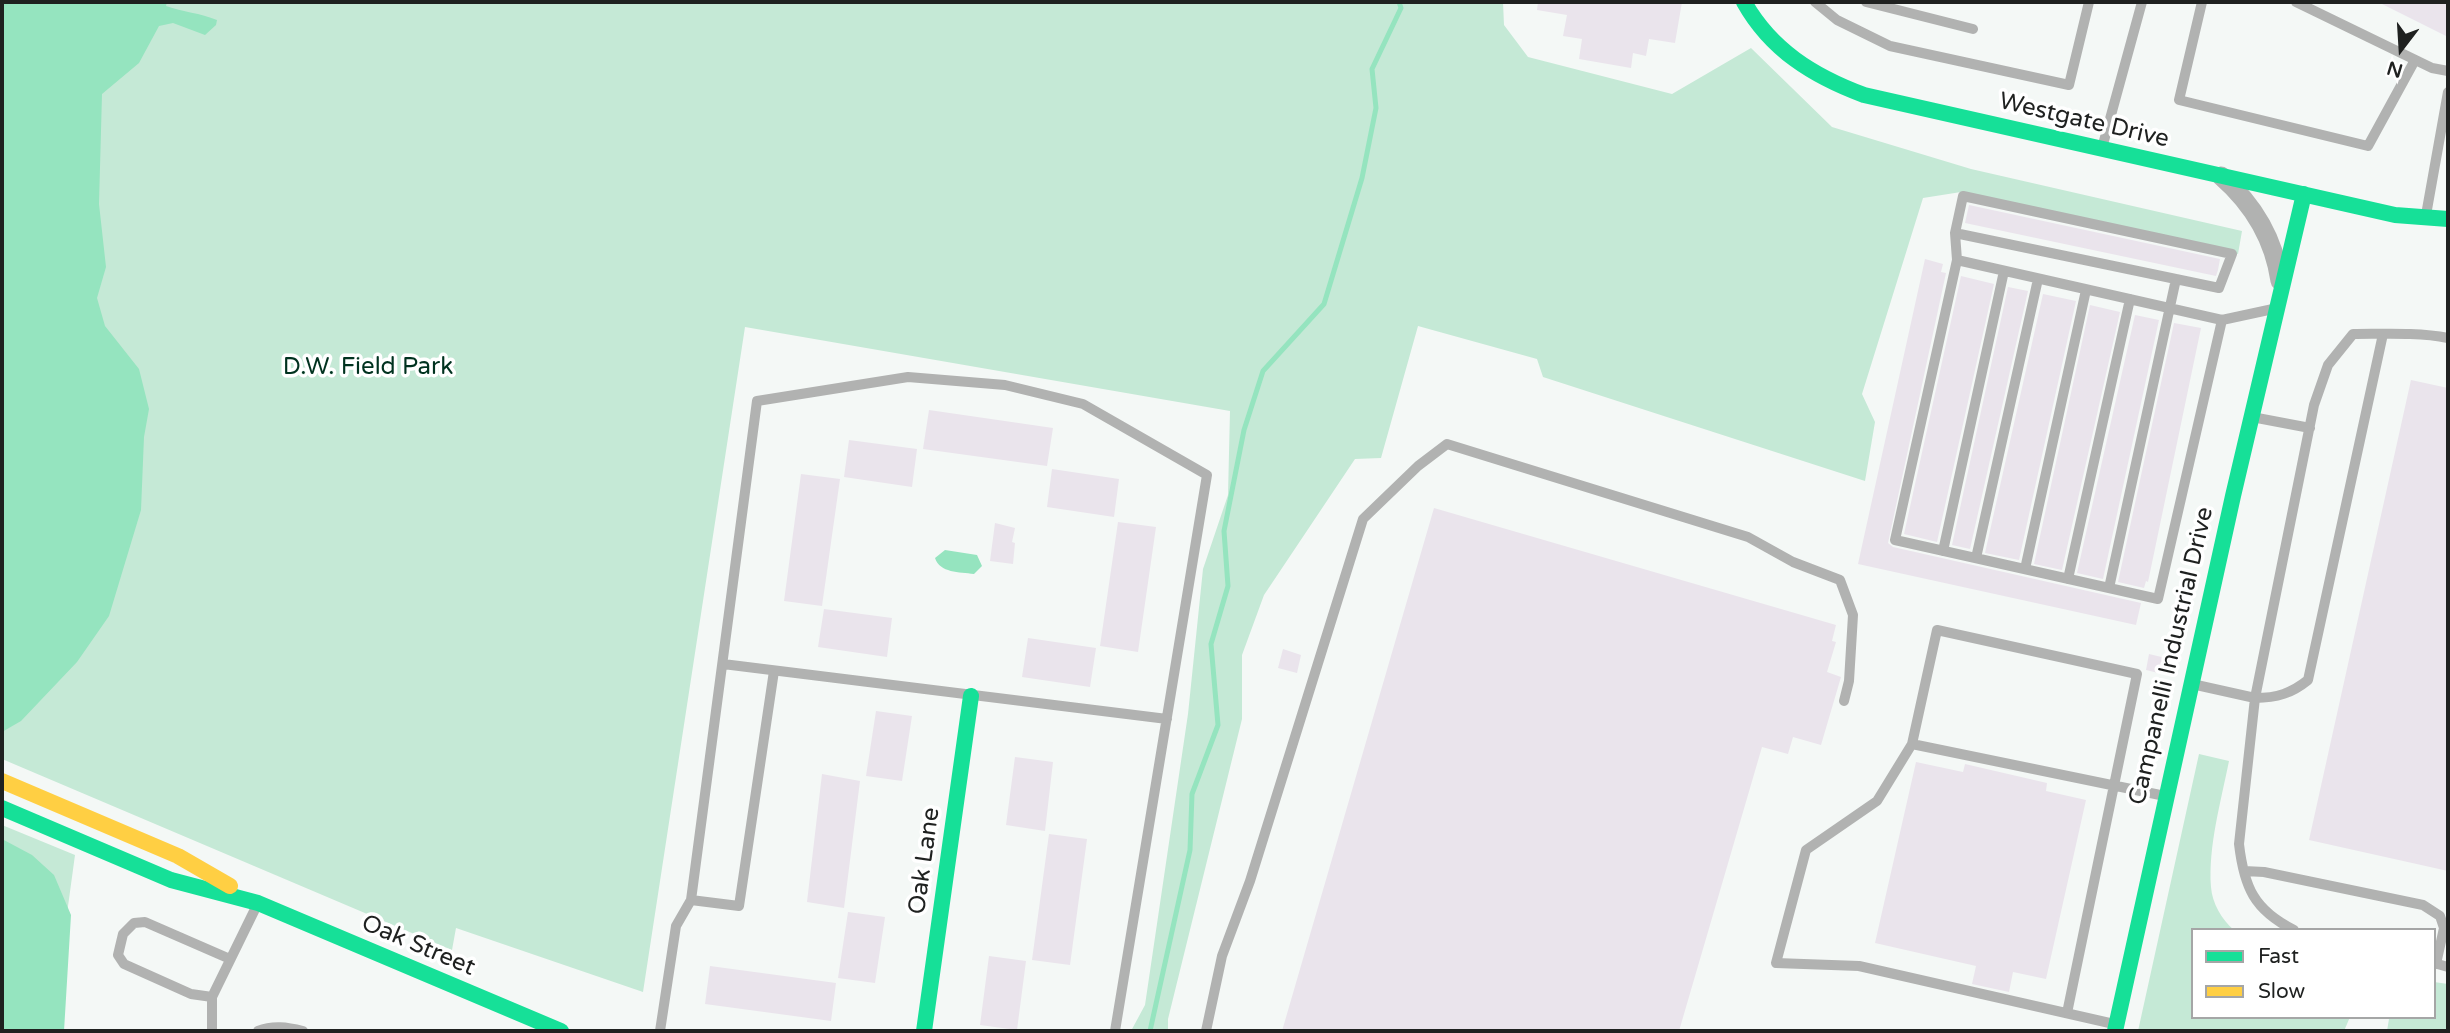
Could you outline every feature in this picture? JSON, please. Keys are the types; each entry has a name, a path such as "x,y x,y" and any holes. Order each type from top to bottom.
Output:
{"street":[{"name":"Westgate Drive","path":"1744,2 1763,30 1807,71 1864,95 2358,207 2425,219 2448,219"},
{"name":"Campanelli Industrial Drive","path":"2220,175 2239,191 2267,235 2275,255 2279,300"},
{"name":"Campanelli Industrial Drive","path":"2115,1028 2251,417 2304,194"},
{"name":"Oak Lane","path":"924,1031 971,696"},
{"name":"Oak Street","path":"2,781 178,856 258,903 561,1031"},
{"name":"Oak Street","path":"2,808 171,880 258,903"},
{"path":"71,838 80,814"}],"lane":[{"path":"1815,2 1837,20 1890,46 2068,85 2089,2"},
{"path":"1866,2 1973,29"},
{"path":"2101,148 2142,2"},
{"path":"2202,2 2179,100 2368,146 2415,60"},
{"path":"2297,2 2432,68 2448,71"},
{"path":"2425,219 2448,92"},
{"path":"1955,233 2219,288 2232,254 1963,196 1955,233 1957,261 1895,540 2158,599 2222,320"},
{"path":"1957,261 2222,320 2279,300"},
{"path":"1943,551 2004,271"},
{"path":"1976,558 2038,279"},
{"path":"2109,588 2176,279"},
{"path":"2025,569 2087,290"},
{"path":"2068,579 2130,299"},
{"path":"2291,928 2262,910 2251,893 2239,844 2255,698 2314,405 2328,365 2353,334 2448,338"},
{"path":"2191,684 2255,698 2269,698 2293,692 2308,680 2383,334"},
{"path":"660,1031 676,926 691,900 757,401 908,377 1004,385 1083,404 1207,475 1115,1031"},
{"path":"2251,417 2310,428"},
{"path":"1206,1031 1222,956 1250,881 1363,519 1418,466 1447,444 1748,537 1793,562 1840,580 1853,615 1849,681 1844,701"},
{"path":"2067,1013 2137,674 1937,630 1912,744 1877,801 1806,850 1776,963 1859,966 2067,1013 2115,1028"},
{"path":"723,664 1167,719"},
{"path":"691,900 740,906 774,671"},
{"path":"1912,744 2166,796"},
{"path":"2244,871 2264,872 2423,905 2440,916 2444,928 2436,959"},
{"path":"213,1031 212,997 258,903"},
{"path":"212,997 191,994 124,964 118,955 123,934 134,923 145,922 230,959"},
{"path":"258,1031 281,1027 303,1031"}],"green space":[{"name":"D.W. Field Park","path":"2,2 1503,2 1504,25 1528,57 1672,94 1751,48 1832,127 1971,169 2242,231 2238,254 1961,192 1923,198 1862,394 1875,422 1865,481 1543,377 1537,359 1418,326 1381,458 1355,459 1264,595 1242,655 1242,719 1168,1019 1168,1031 1131,1031 1145,1005 1188,714 1203,569 1228,495 1230,411 745,327 643,992 456,928 452,950 2,759"},
{"path":"2199,754 2229,761 2213,840 2211,887 2218,911 2232,928 2191,928 2191,1019 2349,1019 2344,1031 2138,1031"},
{"path":"2,825 75,855 51,1031 2,1031"},
{"path":"2436,982 2448,984 2448,1031 2387,1031 2389,1019 2436,1019"}],"shaded area":[{"path":"2,2 167,2 166,6 217,20 216,25 205,35 173,23 159,26 139,63 102,94 99,204 106,267 97,298 105,326 139,369 149,409 144,437 141,510 109,616 77,662 21,721 2,732"},
{"path":"945,550 977,555 982,566 974,574 941,567 935,558"},
{"path":"2,839 32,855 54,875 71,915 64,1031 2,1031"}],"building":[{"path":"1538,2 1682,2 1675,43 1649,39 1646,56 1633,53 1631,68 1579,59 1582,39 1563,36 1567,15 1537,10"},
{"path":"2378,2 2448,2 2448,37"},
{"path":"1969,205 2220,259 2218,270 2216,276 1965,223"},
{"path":"1925,259 1943,264 1941,272 1946,273 1888,543 1893,547 2141,603 2136,625 1858,564"},
{"path":"1961,276 1994,284 1937,542 1904,534"},
{"path":"2008,287 2028,291 1970,549 1952,545"},
{"path":"2043,294 2076,301 2019,560 1985,553"},
{"path":"2090,305 2120,312 2062,570 2034,564"},
{"path":"2135,315 2159,320 2103,579 2077,573"},
{"path":"2174,323 2201,328 2148,582 2146,581 2144,588 2118,582"},
{"path":"2411,380 2448,388 2448,871 2309,840"},
{"path":"929,410 1053,428 1047,466 923,449"},
{"path":"849,440 917,449 912,487 844,477"},
{"path":"1052,469 1119,479 1114,517 1047,507"},
{"path":"801,474 840,479 822,606 784,601"},
{"path":"1434,508 1836,625 1832,641 1836,642 1827,672 1841,677 1821,745 1793,737 1788,754 1762,747 1679,1031 1282,1031"},
{"path":"1118,522 1156,527 1138,652 1100,646"},
{"path":"995,523 1015,528 1012,542 1015,543 1013,564 990,561"},
{"path":"824,609 892,618 887,657 818,647"},
{"path":"1028,638 1096,648 1090,687 1022,677"},
{"path":"1283,649 1301,655 1297,673 1278,668"},
{"path":"2149,654 2174,660 2170,676 2146,670"},
{"path":"876,711 912,716 902,781 866,776"},
{"path":"1015,757 1053,762 1045,831 1006,825"},
{"path":"1916,762 1963,772 1965,764 2047,783 2046,791 2086,800 2046,979 2013,972 2009,992 1972,984 1976,966 1875,943"},
{"path":"822,774 860,781 844,908 807,902"},
{"path":"1049,834 1087,839 1070,965 1032,960"},
{"path":"848,912 885,917 875,983 838,978"},
{"path":"989,956 1026,961 1017,1030 980,1025"},
{"path":"710,966 836,983 831,1021 705,1004"}],"waterway":[{"path":"1150,1031 1190,850 1192,794 1218,725 1211,644 1228,586 1224,531 1244,430 1263,371 1324,304 1362,178 1376,108 1372,69 1401,8 1399,2"}],"traffic: fast":[{"path":"1744,2 1780,48 1811,70 1864,95 2395,215 2448,219"},
{"path":"2115,1031 2233,496 2304,194"},
{"path":"924,1031 971,696"},
{"path":"2,808 171,880 258,903 561,1031"}],"traffic: slow":[{"path":"2,781 178,856 230,886"}]}
